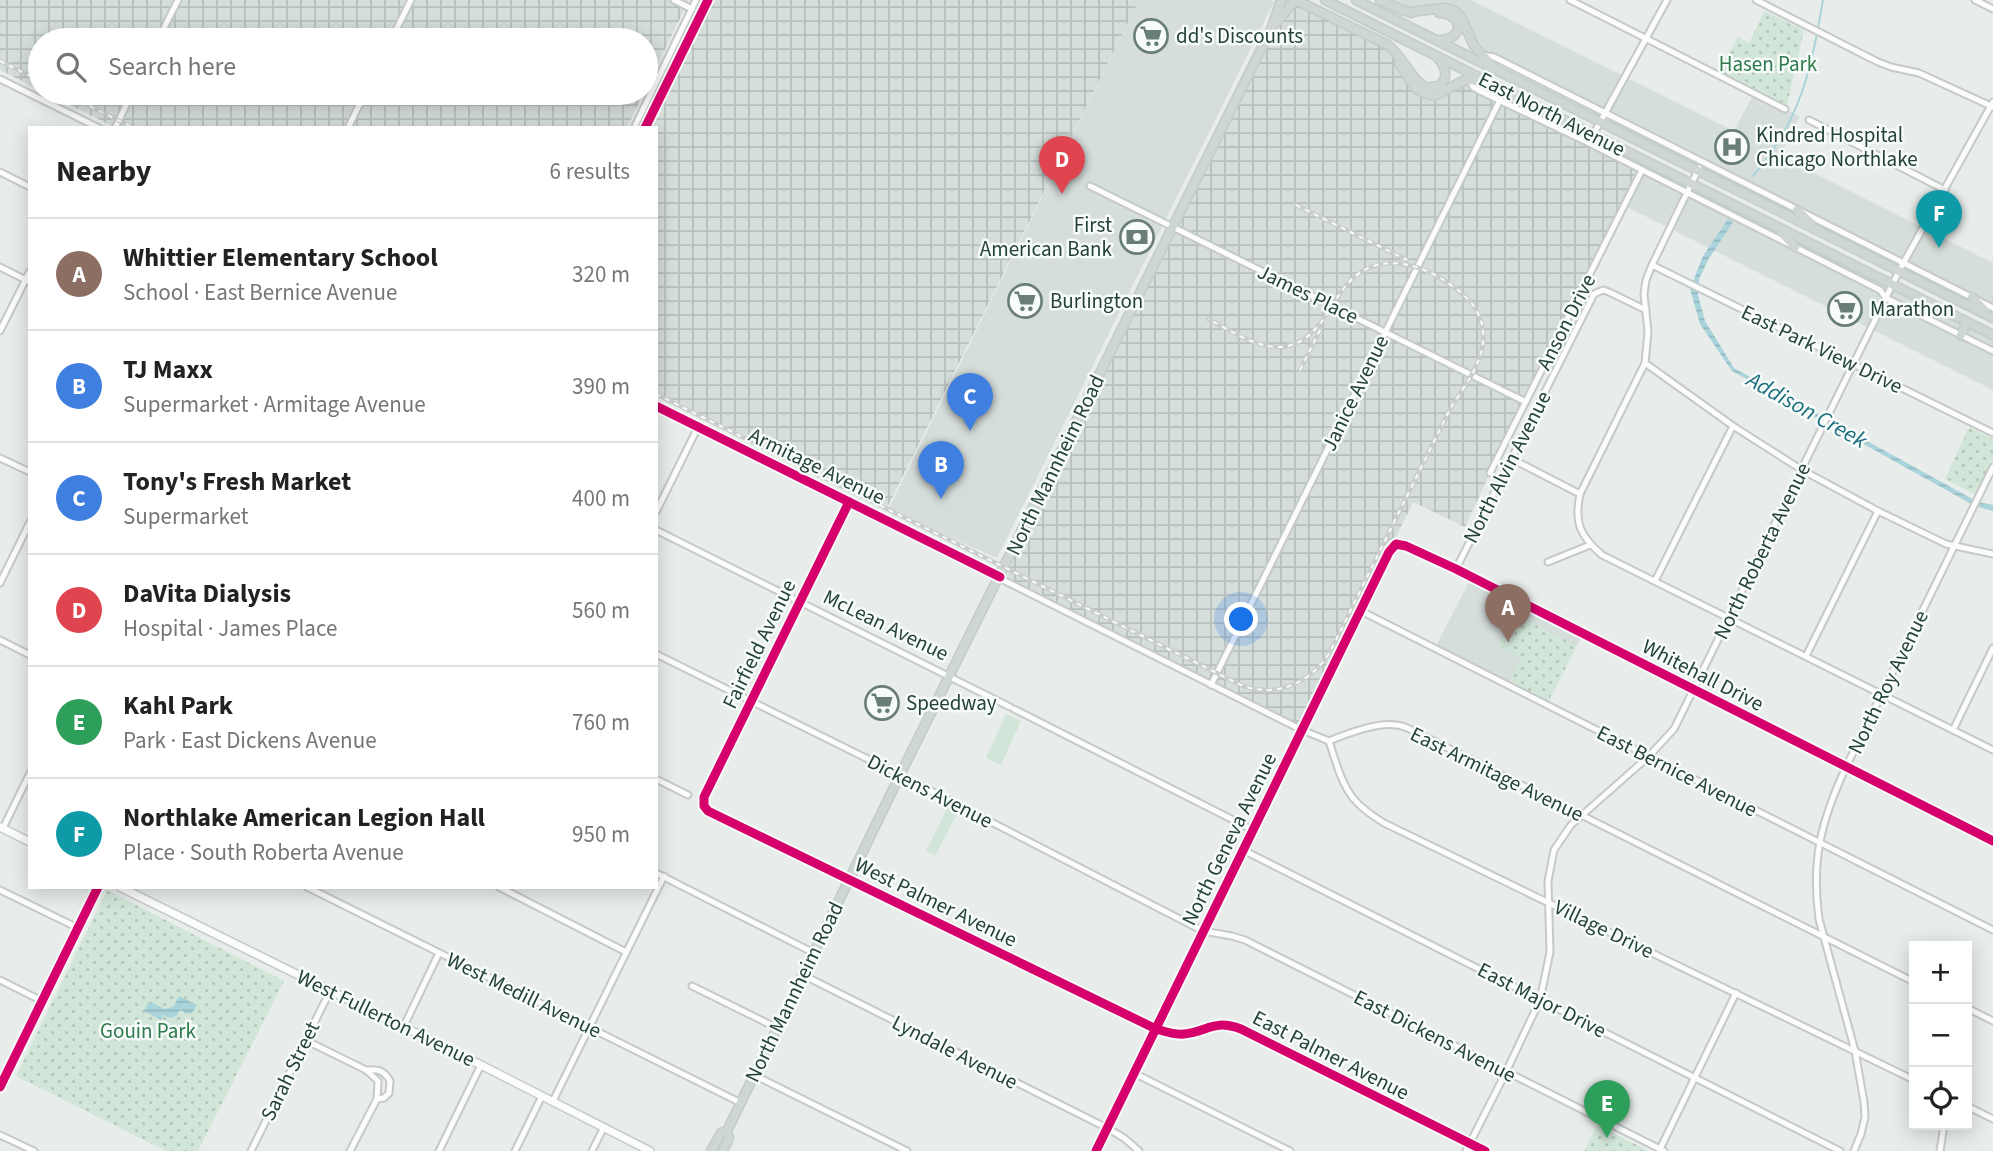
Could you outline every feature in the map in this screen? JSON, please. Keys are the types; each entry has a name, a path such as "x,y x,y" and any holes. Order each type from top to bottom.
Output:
{"main road":[{"name":"North Mannheim Road","path":"723,1151 729,1138 727,1130 740,1103 1272,27 1281,0"},
{"name":"North Mannheim Road","path":"1272,27 1295,0"},
{"path":"1295,0 1397,52 1417,81 1426,88 1439,86 1444,80 1446,71 1436,56"},
{"path":"1325,0 1462,69"},
{"name":"East North Avenue","path":"1356,0 1732,189 1902,267 1993,318"},
{"path":"1381,0 1410,12 1447,13 1455,19 1458,28 1455,35 1450,39 1436,40"},
{"path":"1410,12 1445,8 1454,10 1461,17 1474,46 1500,72"},
{"path":"1378,40 1394,55 1410,83 1422,93 1436,94 1470,80 1488,82"},
{"name":"East North Avenue","path":"1462,69 1591,139 1689,188 1726,201 1993,335"},
{"path":"1797,210 1819,231"},
{"path":"1772,224 1795,247"},
{"path":"1972,298 1993,318"},
{"path":"1961,335 1965,321"},
{"name":"North Mannheim Road","path":"711,1151 720,1133 727,1130"}],"street":[{"path":"164,28 178,0"},
{"path":"397,28 411,0"},
{"path":"674,0 692,9"},
{"path":"658,79 696,0"},
{"path":"1570,0 1785,109"},
{"path":"1591,139 1667,0"},
{"path":"1756,0 1878,62 1919,73 1992,105"},
{"path":"1975,0 1993,9"},
{"path":"1468,56 1482,55"},
{"name":"East North Avenue","path":"1482,55 1494,57 1605,113 1797,210 1902,267 1993,308"},
{"name":"East North Avenue","path":"1462,69 1473,87 1591,139 1642,170 1689,188 1795,247 1880,290 1886,298"},
{"path":"0,79 28,93"},
{"name":"Janice Avenue","path":"1211,685 1500,100"},
{"path":"53,105 95,126"},
{"path":"116,126 126,105"},
{"path":"349,126 359,105"},
{"path":"635,126 645,105"},
{"name":"North Roberta Avenue","path":"1466,1151 1540,1000 1550,952 1548,881 1554,850 1565,832 1581,815 1648,757 1674,729 1893,284 1992,105"},
{"path":"1809,120 1945,190"},
{"path":"1702,162 1651,265 1644,295 1648,345 1645,363 1580,494 1578,522 1590,545 1602,555 1993,750"},
{"name":"Anson Drive","path":"1490,473 1642,170"},
{"path":"0,172 28,186"},
{"name":"James Place","path":"1090,186 1526,402"},
{"name":"East Park View Drive","path":"1651,265 1993,433"},
{"path":"0,267 28,281 0,331"},
{"name":"North Alvin Avenue","path":"1456,569 1591,298 1597,291 1609,292 1646,310"},
{"path":"1886,298 1993,351"},
{"path":"1645,363 1733,426 1802,470 1946,544 1993,554"},
{"name":"Armitage Avenue","path":"658,406 1000,577"},
{"path":"1655,582 1733,426"},
{"path":"658,508 698,427"},
{"path":"0,458 28,471"},
{"path":"1512,459 1580,494"},
{"name":"North Roy Avenue","path":"1854,1151 1865,1117 1864,1102 1855,1051 1819,919 1819,844 1827,810 1846,767 1993,467"},
{"name":"Fairfield Avenue","path":"703,803 750,701 849,502"},
{"path":"1806,656 1878,511"},
{"path":"0,583 28,526"},
{"name":"McLean Avenue","path":"658,531 950,676"},
{"name":"Whitehall Drive","path":"1396,544 1456,569 1993,841"},
{"name":"North Geneva Avenue","path":"1096,1151 1389,552 1396,544"},
{"path":"1548,562 1590,545"},
{"path":"1000,577 1211,685 1328,741"},
{"name":"East Bernice Avenue","path":"1361,611 1993,930"},
{"path":"0,640 28,654"},
{"path":"1953,730 1993,648"},
{"name":"Dickens Avenue","path":"658,655 900,775 1203,931"},
{"path":"950,676 1253,830"},
{"name":"East Armitage Avenue","path":"1328,741 1365,729 1395,724 1412,730 1909,979"},
{"name":"Village Drive","path":"1328,741 1353,797 1367,812 1384,823 1909,1078"},
{"path":"28,777 2,828 28,841"},
{"path":"658,780 688,795"},
{"name":"West Palmer Avenue","path":"703,803 708,811 1156,1029"},
{"name":"East Major Drive","path":"1243,850 1840,1151"},
{"path":"658,874 814,953"},
{"path":"658,888 664,876"},
{"path":"0,1087 97,889"},
{"name":"West Fullerton Avenue","path":"124,889 650,1151"},
{"name":"West Medill Avenue","path":"311,889 740,1103"},
{"path":"503,889 626,952"},
{"path":"553,1101 658,889"},
{"path":"0,890 78,928"},
{"name":"East Dickens Avenue","path":"1203,931 1245,940 1662,1150"},
{"path":"403,1028 439,953"},
{"name":"Lyndale Avenue","path":"803,975 1107,1128 1139,1151"},
{"path":"0,980 42,1001"},
{"path":"692,986 777,1028"},
{"name":"Sarah Street","path":"251,1151 330,991"},
{"path":"1662,1150 1736,993"},
{"path":"1972,1010 1993,1021"},
{"name":"East Palmer Avenue","path":"1156,1029 1171,1034 1186,1034 1216,1024 1227,1024 1241,1029 1485,1151"},
{"path":"305,1040 366,1070 378,1081 377,1099 350,1151"},
{"path":"439,1151 481,1065"},
{"path":"366,1070 382,1071 390,1082 389,1093 384,1098 377,1099"},
{"path":"1134,1073 1290,1151"},
{"path":"754,1075 907,1151"},
{"path":"515,1151 542,1096"},
{"path":"1972,1108 1993,1119"},
{"path":"592,1151 604,1127"},
{"path":"1940,1151 1943,1130"},
{"path":"0,1135 34,1151"}],"shaded area":[{"path":"0,0 689,0 658,64 658,28 28,28 28,84 0,70"},
{"path":"711,0 1139,0 888,506 658,393 658,126 649,126"},
{"path":"1139,0 1274,2 997,558 888,510"},
{"path":"1286,0 1296,0 1378,40 1429,95 1465,80 1473,87 1642,170 1465,527 1413,502 1302,730 1000,577"},
{"path":"1381,0 1471,0 1734,131 1754,93 1800,116 1780,156 1993,263 1993,318 1899,271 1904,264 1494,57 1482,55 1458,13 1410,12"},
{"path":"70,105 638,105 628,126 112,126"},
{"path":"1649,163 1993,335 1993,390 1625,206 1642,170"},
{"path":"1469,582 1581,638 1548,702 1436,646"}],"green space":[{"name":"Hasen Park","path":"1764,11 1804,30 1787,105 1719,71 1738,37 1749,43"},
{"path":"1969,427 1993,439 1993,460 1976,495 1945,479"},
{"path":"1517,615 1577,646 1548,702 1510,683 1521,659 1499,645"},
{"path":"1006,714 1021,721 1001,765 986,758"},
{"path":"949,805 959,810 935,856 926,851"},
{"name":"Gouin Park","path":"107,890 284,981 198,1151 166,1151 16,1076"},
{"path":"1597,1125 1649,1151 1584,1151"}],"water":[{"path":"1728,219 1733,222 1708,260 1699,279 1698,295 1705,321 1734,368 1978,502 1993,505 1993,511 1975,506 1732,371 1700,324 1690,289 1703,256"},
{"path":"179,996 197,1005 192,1013 180,1010 176,1016 170,1018 163,1015 161,1020 144,1011 151,1002 165,1009 174,1006"}],"waterway":[{"name":"Addison Creek","path":"1753,176 1782,135 1802,93 1823,0"}],"railway":[{"path":"0,61 28,75"},
{"path":"87,105 130,126"},
{"path":"1296,205 1407,260"},
{"path":"658,395 1243,686 1269,690 1281,688 1304,679 1315,671 1331,650 1450,409 1475,369 1482,351 1483,331 1473,304 1459,291 1425,270 1399,263 1380,264 1358,274 1347,284 1313,331 1288,346 1257,343 1208,319"},
{"path":"1300,370 1321,328"}],"cycle path":[{"path":"658,102 708,0"},
{"path":"646,126 656,105"},
{"path":"658,407 1000,577"},
{"path":"849,502 704,797 704,806 708,811 1156,1029 1180,1034 1217,1025 1241,1029 1485,1151"},
{"path":"1096,1151 1389,552 1396,544 1456,569 1993,841"},
{"path":"0,1087 97,889"}],"place":[{"name":"dd's Discounts","path":"1151,36"},
{"name":"Kindred Hospital Chicago Northlake","path":"1732,147"},
{"name":"DaVita Dialysis","path":"1062,194"},
{"name":"First American Bank","path":"1137,237"},
{"name":"Northlake American Legion Hall","path":"1939,248"},
{"name":"Burlington","path":"1025,301"},
{"name":"Marathon","path":"1845,309"},
{"name":"Tony's Fresh Market","path":"970,431"},
{"name":"TJ Maxx","path":"941,499"},
{"name":"Whittier Elementary School","path":"1508,642"},
{"name":"Speedway","path":"882,703"},
{"name":"Kahl Park","path":"1607,1138"}]}
